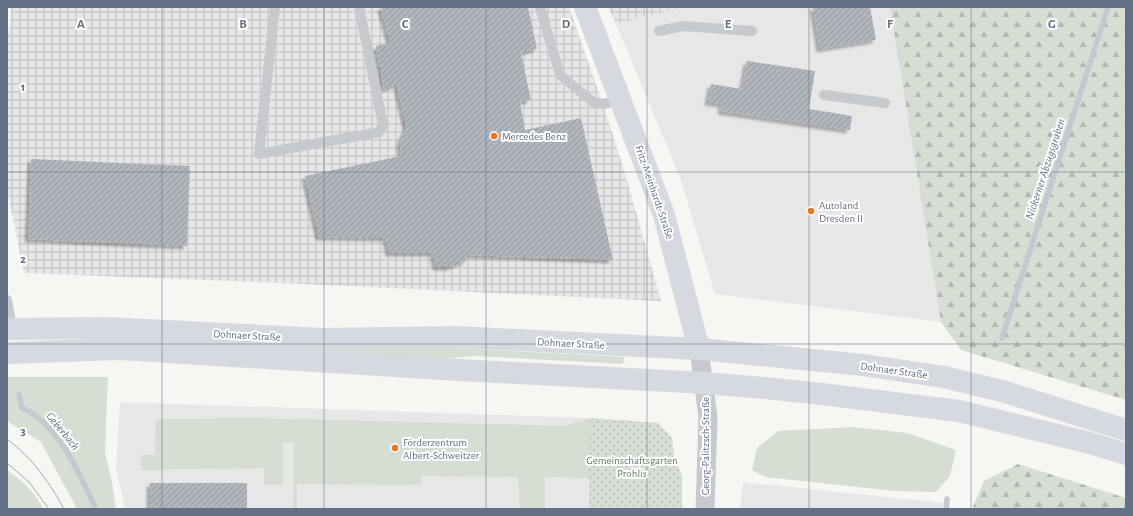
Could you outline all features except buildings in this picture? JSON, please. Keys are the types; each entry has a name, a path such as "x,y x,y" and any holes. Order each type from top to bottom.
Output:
{"main road":[{"name":"Fritz-Meinhardt-Straße","path":"585,7 622,100 664,214 699,349"},
{"name":"Dohnaer Straße","path":"11,329 106,328 323,339 455,337 699,349 863,365 944,377 1002,391 1126,430"},
{"name":"Dohnaer Straße","path":"7,353 120,349 459,370 705,383 822,394 958,411 1090,443 1126,454"}],"street":[{"name":"Fritz-Meinhardt-Straße","path":"699,349 705,383"},
{"name":"Georg-Palitzsch-Straße","path":"705,383 708,422 705,509"}],"lane":[{"path":"275,7 259,154 379,132 383,125 359,7"},
{"path":"540,7 560,75 592,102 603,104 622,100"},
{"path":"659,31 683,26 752,31"},
{"path":"824,95 886,103"},
{"path":"7,300 11,329"}],"shaded area":[{"path":"11,7 569,7 603,104 625,173 661,301 305,284 24,273 7,188 7,36 10,27"},
{"path":"608,7 684,7 616,24"},
{"path":"684,7 890,7 941,322 715,294 681,180 616,24"},
{"name":"Förderzentrum Albert-Schweitzer","path":"120,402 590,418 658,423 672,438 674,457 682,476 682,509 125,509 116,468"},
{"path":"743,482 943,503 942,509 740,509"}],"green space":[{"path":"890,7 1126,7 1126,400 961,350 941,322"},
{"path":"170,341 436,347 624,357 623,364 475,356 427,360"},
{"path":"7,377 108,377 105,452 116,509 77,509 41,442 7,421"},
{"path":"253,418 565,426 590,418 590,478 545,477 545,509 520,509 518,477 421,476 421,485 297,484 297,509 293,509 294,443 283,442 283,485 264,485 264,468 141,470 141,455 181,454 155,454 156,419"},
{"name":"Gemeinschaftsgarten Prohlis","path":"590,418 658,423 672,438 674,457 682,476 682,509 589,509"},
{"path":"853,427 907,433 956,450 950,476 936,492 894,491 765,477 752,470 757,448 778,431"},
{"path":"1018,464 1126,498 1126,509 972,509 984,481"},
{"path":"7,470 28,487 43,509 7,509"}],"waterway":[{"name":"Nickerner Abzugsgraben","path":"1002,338 1108,7"},
{"name":"Geberbach","path":"19,395 22,408 35,415 46,425 66,451 83,481 96,509"},
{"path":"946,509 947,499"}],"tram line":[{"path":"7,439 32,462 52,489 64,509"},
{"path":"7,463 29,482 49,509"}],"place":[{"name":"Mercedes Benz","path":"494,136"},
{"name":"Autoland Dresden II","path":"811,211"},
{"name":"Förderzentrum Albert-Schweitzer","path":"395,448"}]}
